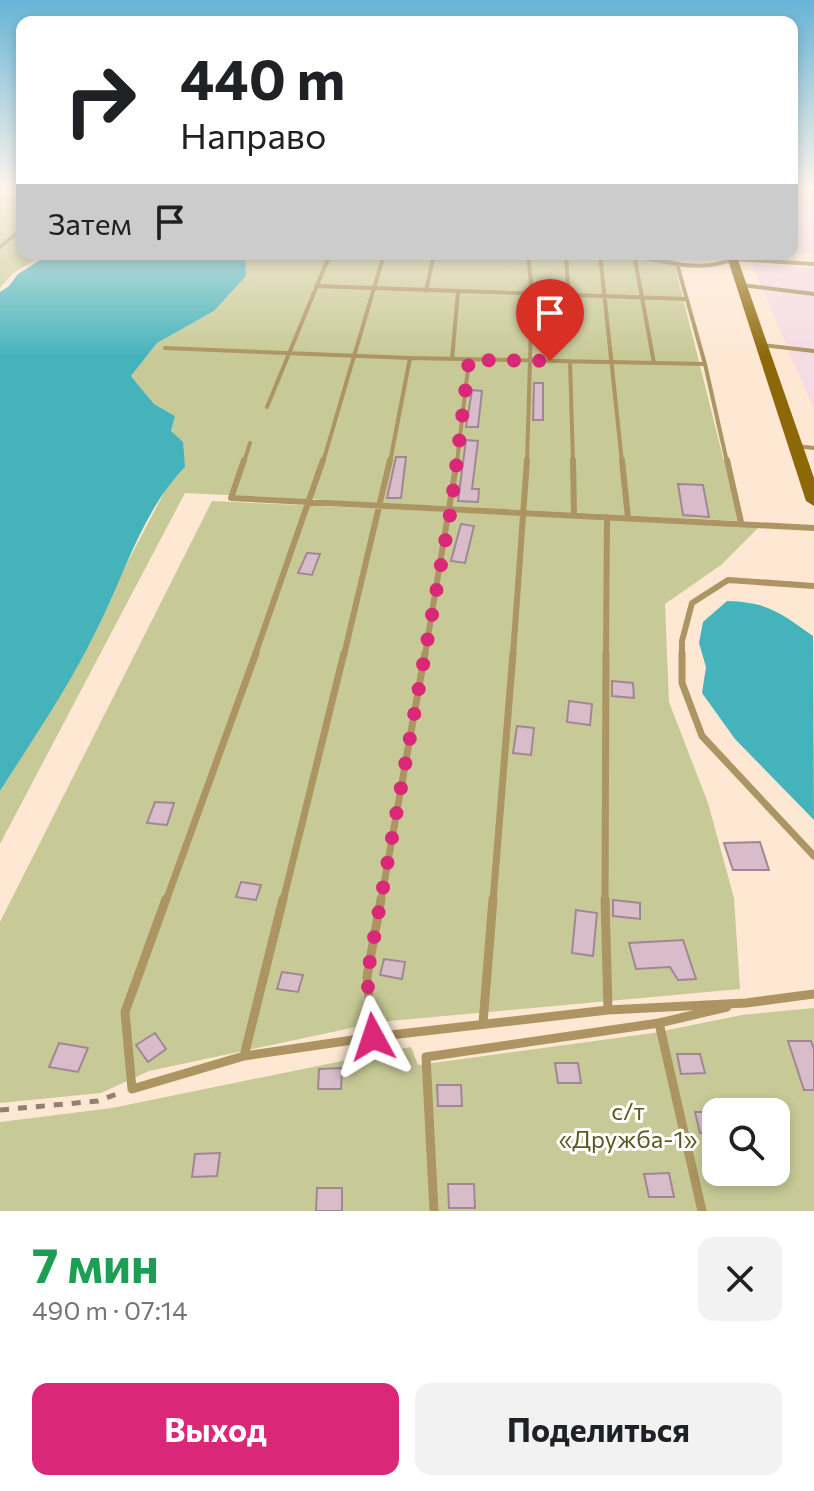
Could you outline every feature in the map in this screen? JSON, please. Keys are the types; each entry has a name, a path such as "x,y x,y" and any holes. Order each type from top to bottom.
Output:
{"main road":[{"path":"733,260 814,501"}],"street":[{"path":"773,260 814,264"}],"lane":[{"path":"267,407 327,260"},
{"path":"382,260 311,502 125,1012 132,1089 244,1056 373,1037 608,1010 746,1003 814,994"},
{"path":"426,291 433,260"},
{"path":"483,1023 525,513 532,293 529,260"},
{"path":"566,260 570,317"},
{"path":"601,260 628,518"},
{"path":"635,260 654,363"},
{"path":"660,260 719,267 727,260"},
{"path":"677,264 705,364 741,522"},
{"path":"741,285 814,294"},
{"path":"316,286 687,299"},
{"path":"452,359 458,292"},
{"path":"762,345 814,351"},
{"path":"165,348 469,360 705,364"},
{"path":"244,1056 381,505 410,358"},
{"path":"373,1037 367,977 451,509 469,360"},
{"path":"570,361 574,515"},
{"path":"250,443 231,498 814,528"},
{"path":"796,446 814,448"},
{"path":"607,517 605,900 608,1010"},
{"path":"814,586 728,580 692,603 682,641 682,683 702,736 814,856"},
{"path":"434,1211 426,1057 659,1023 746,1003"},
{"path":"659,1023 702,1211"}],"path":[{"path":"0,1110 98,1101 132,1089"}],"shaded area":[{"path":"798,245 814,245 814,254 798,253"},
{"path":"752,264 814,268 814,410"}],"green space":[{"path":"0,245 16,245 16,260 35,260 13,273 0,288"},
{"path":"245,260 675,260 739,521 185,493 0,844 0,791 47,716 168,485 185,467 171,431 175,416 154,404 131,376 157,343 214,311 246,276"},
{"path":"212,501 760,526 721,565 665,604 669,702 708,803 734,898 740,989 379,1022 149,1071 101,1093 0,1103 0,922"},
{"name":"с/т «Дружба-1»","path":"814,1008 814,1211 0,1211 0,1122 112,1108 411,1047 418,1065 653,1033 742,1015"}],"water":[{"path":"40,260 245,260 246,276 214,311 157,343 131,376 154,404 175,416 171,431 183,442 185,467 156,504 85,653 0,791 0,292 18,274"},
{"path":"727,601 764,606 813,636 814,820 735,739 702,693 706,667 699,643 703,622"}],"building":[{"path":"534,383 543,383 543,420 533,420"},
{"path":"472,390 482,391 478,427 466,427"},
{"path":"466,440 478,441 472,489 479,489 478,502 458,501"},
{"path":"396,457 406,457 401,498 387,498"},
{"path":"678,484 703,485 709,517 683,515"},
{"path":"461,524 474,526 465,563 451,561"},
{"path":"307,553 320,554 312,575 298,573"},
{"path":"612,681 633,683 634,698 612,696"},
{"path":"569,701 592,704 590,725 567,722"},
{"path":"517,726 534,728 531,755 513,753"},
{"path":"155,802 174,803 167,825 147,823"},
{"path":"760,842 769,870 733,870 724,843"},
{"path":"241,882 261,885 256,900 236,897"},
{"path":"613,900 640,903 640,919 613,916"},
{"path":"576,910 597,913 593,956 572,953"},
{"path":"683,940 696,979 678,980 670,967 636,969 629,943"},
{"path":"384,959 405,962 402,979 380,975"},
{"path":"282,972 303,975 298,992 277,989"},
{"path":"155,1033 166,1049 148,1062 136,1045"},
{"path":"788,1041 811,1041 814,1049 814,1090 804,1090"},
{"path":"59,1043 88,1048 78,1072 49,1067"},
{"path":"677,1054 700,1054 705,1073 681,1074"},
{"path":"555,1063 578,1063 581,1083 558,1083"},
{"path":"342,1068 341,1089 318,1089 319,1069"},
{"path":"437,1085 461,1085 462,1106 438,1106"},
{"path":"695,1112 702,1112 700,1133"},
{"path":"220,1153 217,1176 192,1177 195,1154"},
{"path":"669,1173 674,1197 649,1197 644,1174"},
{"path":"448,1184 474,1184 475,1208 449,1208"},
{"path":"317,1188 342,1188 342,1211 316,1211"}],"route":[{"path":"373,1037 367,977 451,509 469,360 550,361"}]}
